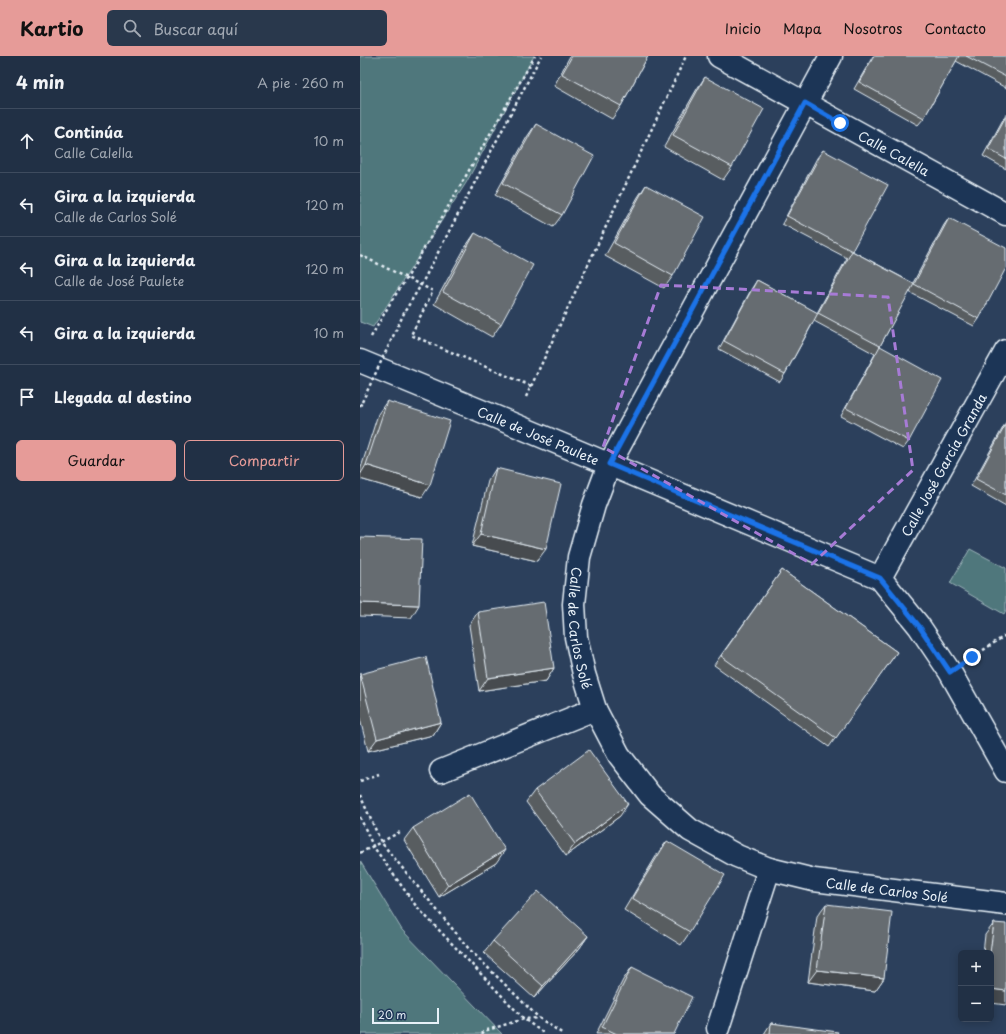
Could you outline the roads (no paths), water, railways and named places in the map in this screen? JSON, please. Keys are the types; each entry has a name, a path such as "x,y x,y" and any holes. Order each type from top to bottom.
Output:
{"street":[{"name":"Calle Calella","path":"718,56 1006,214"},
{"name":"Calle de Carlos Solé","path":"831,56 609,464 594,505 579,557 574,604 578,645 584,674 594,709 619,755 650,795 690,830 737,856 768,869 814,880 1006,904"},
{"name":"Calle José García Granda","path":"880,578 1006,351"},
{"name":"Calle de José Paulete","path":"360,361 880,578 919,626 950,672 1006,771"},
{"name":"Calle de Carlos Solé","path":"441,771 594,709"},
{"path":"718,1028 768,869"}]}
